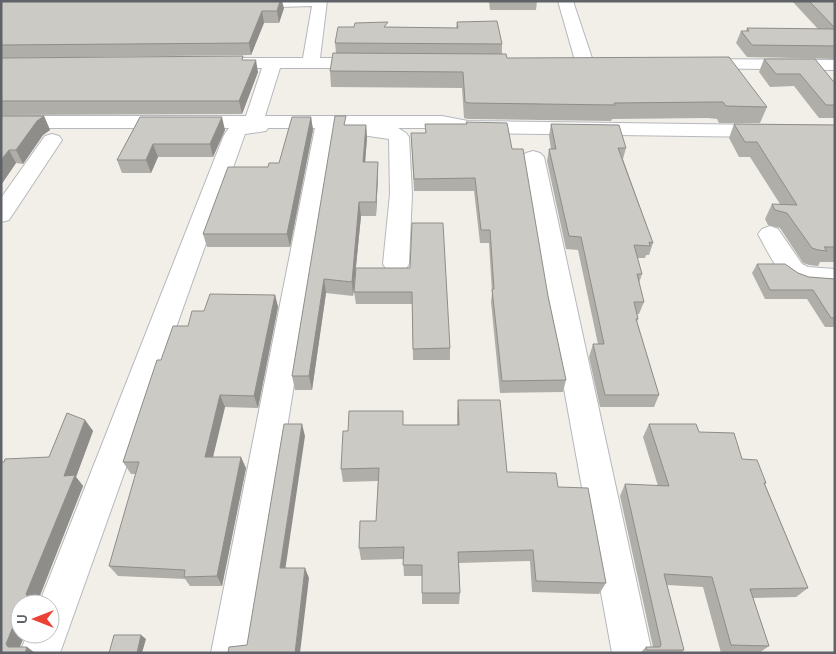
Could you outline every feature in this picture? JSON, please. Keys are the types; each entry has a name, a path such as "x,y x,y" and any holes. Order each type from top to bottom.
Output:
{"street":[{"path":"565,1 585,64"},
{"path":"230,3 320,2 311,63"},
{"path":"253,124 273,62"},
{"path":"205,63 388,63"},
{"path":"566,64 604,64"},
{"path":"680,64 835,65"},
{"path":"815,65 830,83"},
{"path":"1,122 253,124 442,122 468,127 835,132"},
{"path":"60,598 238,128 325,128 394,133 398,137 400,194 396,264"},
{"path":"232,653 325,128"},
{"path":"1,215 52,140"},
{"path":"532,157 574,356 632,653"},
{"path":"770,234 791,270 798,275 806,278 835,278"}],"building":[{"path":"1,1 280,1 277,11 262,11 249,43 1,45"},
{"path":"809,1 835,1 835,28"},
{"path":"497,21 502,44 335,43 338,27 354,27 355,23 388,22 384,27 458,28 457,22"},
{"path":"747,28 835,29 835,46 752,45 741,31 749,31"},
{"path":"333,53 506,54 507,58 729,57 767,107 726,106 723,102 614,103 615,105 469,103 465,102 463,72 330,71"},
{"path":"243,56 242,60 256,60 239,101 1,101 1,58"},
{"path":"764,59 815,59 835,82 835,105 826,105 800,74 776,74"},
{"path":"1,116 44,116 37,121 16,150 9,150 1,160"},
{"path":"335,116 346,116 344,125 366,125 363,162 378,162 376,202 359,202 352,282 324,279 309,376 292,376"},
{"path":"140,117 222,117 210,144 153,144 146,160 117,160"},
{"path":"292,117 311,117 287,234 203,234 228,167 268,167 269,163 279,163"},
{"path":"466,122 507,123 512,149 523,149 548,296 566,380 502,381 492,289 494,289 490,230 481,230 475,178 414,179 411,133 426,133 425,124 467,124"},
{"path":"551,124 619,125 626,148 618,148 653,243 649,242 650,246 634,245 642,274 637,274 644,302 634,302 638,319 636,319 659,395 605,395 593,344 604,344 581,237 569,236 549,149 556,149"},
{"path":"734,124 835,125 835,247 824,247 827,251 812,248 787,213 775,210 772,204 797,205 757,142 745,142"},
{"path":"412,223 443,223 450,348 413,349 412,292 354,292 356,268 410,268"},
{"path":"757,264 785,264 798,273 809,277 835,279 835,318 831,318 813,290 770,290"},
{"path":"210,294 275,295 254,396 220,395 205,457 241,457 217,576 184,577 185,570 109,566 139,462 123,462 157,360 161,360 173,326 188,326 192,311 204,311"},
{"path":"458,400 500,400 507,472 556,473 558,487 588,488 606,583 536,581 533,550 458,552 460,593 422,593 422,565 403,565 404,547 359,548 360,521 376,521 379,468 341,469 343,431 348,431 349,411 403,411 403,425 459,425"},
{"path":"67,413 85,420 64,476 75,475 26,594 10,594 10,634 6,644 8,647 27,647 25,653 1,653 1,462 4,462 5,459 49,457"},
{"path":"284,424 302,424 280,568 305,568 295,653 228,653 229,647 247,645"},
{"path":"649,424 696,424 699,432 734,433 742,459 757,460 766,483 764,483 808,588 750,589 769,646 731,645 712,577 664,574 684,650 647,650 646,647 660,647 661,644 625,484 669,486"},
{"path":"114,635 141,635 137,653 109,653"}]}
